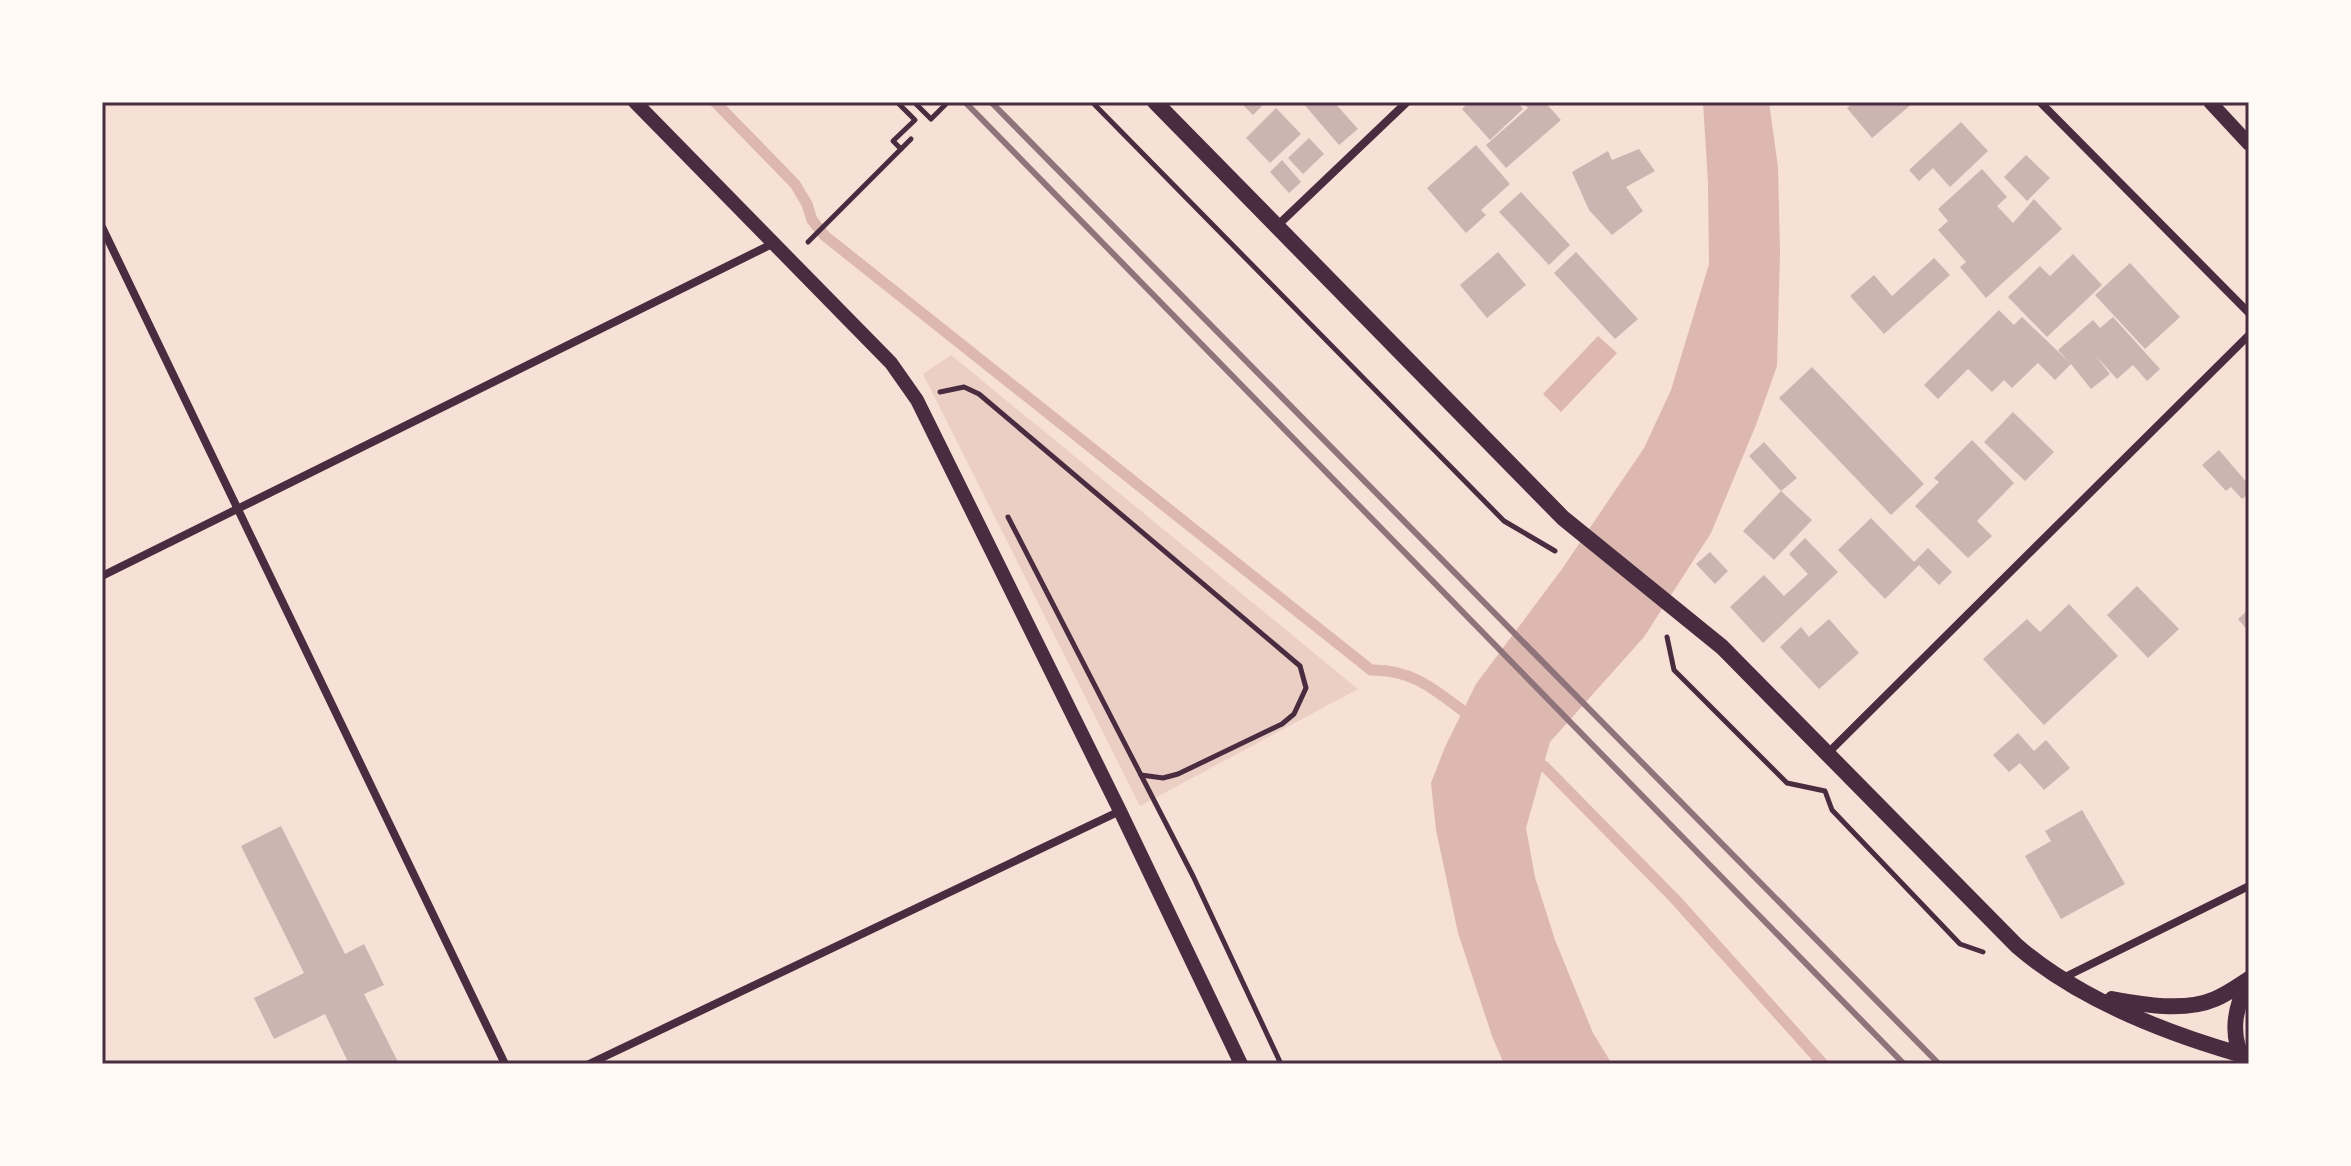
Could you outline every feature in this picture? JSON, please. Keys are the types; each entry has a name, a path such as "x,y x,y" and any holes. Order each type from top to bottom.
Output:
{"main road":[{"path":"1155,102 1563,518 1722,647 2017,946 2060,979 2172,1032 2242,1059"},
{"path":"2080,989 2116,1000 2173,1007 2216,999 2249,980"},
{"path":"2242,1059 2234,1027 2238,1001 2249,980"}],"street":[{"path":"635,102 891,363 917,400 1241,1064"},
{"path":"1278,225 1407,102"},
{"path":"2040,102 2249,313"},
{"path":"2210,102 2249,144"},
{"path":"102,227 505,1064"},
{"path":"102,576 774,243"},
{"path":"1828,753 2249,335"},
{"path":"589,1064 1120,811"},
{"path":"2060,979 2249,886"}],"path":[{"path":"897,102 915,120 893,141 901,149"},
{"path":"914,102 931,119 948,102"},
{"path":"1092,102 1504,521 1560,554"},
{"path":"790,259 911,139"},
{"path":"917,400 964,387 979,394 1300,666 1306,688 1294,714 1282,724 1178,774 1163,778 1147,777 1132,771"},
{"path":"1666,633 1674,670 1787,783 1825,791 1832,810 1960,944 1989,955"}],"shaded area":[{"path":"1703,102 1769,102 1778,167 1780,253 1777,366 1711,533 1644,637 1550,742 1526,828 1535,877 1555,940 1593,1033 1612,1064 1504,1064 1458,933 1436,830 1431,783 1476,684 1562,569 1644,448 1671,390 1709,264"},
{"path":"1598,336 1617,353 1561,412 1543,394"},
{"path":"951,355 1358,689 1140,806 923,374"}],"building":[{"path":"1240,102 1266,102 1253,115"},
{"path":"1302,102 1334,102 1358,129 1339,145"},
{"path":"1469,102 1517,102 1523,109 1490,140 1462,109"},
{"path":"1523,102 1545,102 1561,120 1506,168 1486,145 1528,108"},
{"path":"1854,102 1914,102 1872,138 1847,108"},
{"path":"1276,108 1301,134 1270,163 1246,138"},
{"path":"1961,122 1988,151 1950,187 1933,168 1919,181 1909,170"},
{"path":"1309,138 1324,154 1303,174 1288,158"},
{"path":"1476,145 1510,184 1481,210 1486,215 1466,233 1427,188"},
{"path":"1639,149 1655,171 1626,187 1643,211 1612,235 1589,210 1572,172 1608,151 1612,160"},
{"path":"2026,155 2050,178 2027,201 2004,177"},
{"path":"1282,160 1301,182 1289,193 1270,172"},
{"path":"1982,169 2007,197 1997,206 2013,223 2034,199 2062,229 1986,298 1960,267 1966,262 1938,230 1948,221 1938,209"},
{"path":"1521,192 1570,245 1549,265 1499,212"},
{"path":"1498,252 1526,285 1487,318 1460,285"},
{"path":"1576,252 1638,319 1615,339 1554,273"},
{"path":"2073,254 2102,285 2047,337 2008,297 2040,266 2050,276"},
{"path":"1934,258 1950,275 1884,334 1850,296 1874,275 1892,296"},
{"path":"2130,263 2180,317 2145,349 2095,295"},
{"path":"1999,310 2014,325 2022,317 2071,364 2055,380 2038,363 2012,388 2004,380 1992,392 1968,369 1938,399 1924,385"},
{"path":"2113,317 2160,369 2147,381 2133,365 2117,379 2096,356 2110,374 2091,389 2058,350 2093,320 2100,328"},
{"path":"1812,367 1924,484 1891,515 1779,398"},
{"path":"2013,412 2054,452 2025,481 1984,442"},
{"path":"1972,440 2014,483 1977,521 1992,536 1968,558 1915,506 1939,482 1934,478"},
{"path":"1764,442 1797,478 1781,491 1749,456"},
{"path":"2219,450 2249,485 2249,493 2242,499 2231,487 2226,491 2202,465"},
{"path":"1781,491 1812,520 1774,560 1743,531"},
{"path":"1871,518 1914,562 1928,548 1952,572 1939,585 1919,565 1885,599 1838,550"},
{"path":"1805,538 1838,572 1763,643 1730,607 1764,575 1784,596 1808,574 1789,554"},
{"path":"1710,552 1728,571 1715,584 1696,564"},
{"path":"2137,586 2179,629 2148,658 2107,615"},
{"path":"2069,604 2118,656 2044,725 1983,659 2027,619 2040,632"},
{"path":"2249,609 2249,632 2238,619"},
{"path":"1829,619 1859,653 1819,689 1780,647 1801,627 1809,637"},
{"path":"2018,733 2034,751 2046,740 2070,768 2044,790 2020,763 2009,772 1993,755"},
{"path":"2082,810 2125,884 2061,919 2025,856 2051,841 2045,831"},
{"path":"281,826 345,954 364,944 384,985 364,994 399,1064 349,1064 325,1014 274,1039 254,998 304,973 241,846"}],"waterway":[{"path":"715,102 795,184 812,220 825,236 1371,670 1409,676 1463,711"},
{"path":"1544,766 1675,899 1823,1064"}],"railway":[{"path":"965,102 1904,1064"},
{"path":"991,102 1939,1064"}]}
